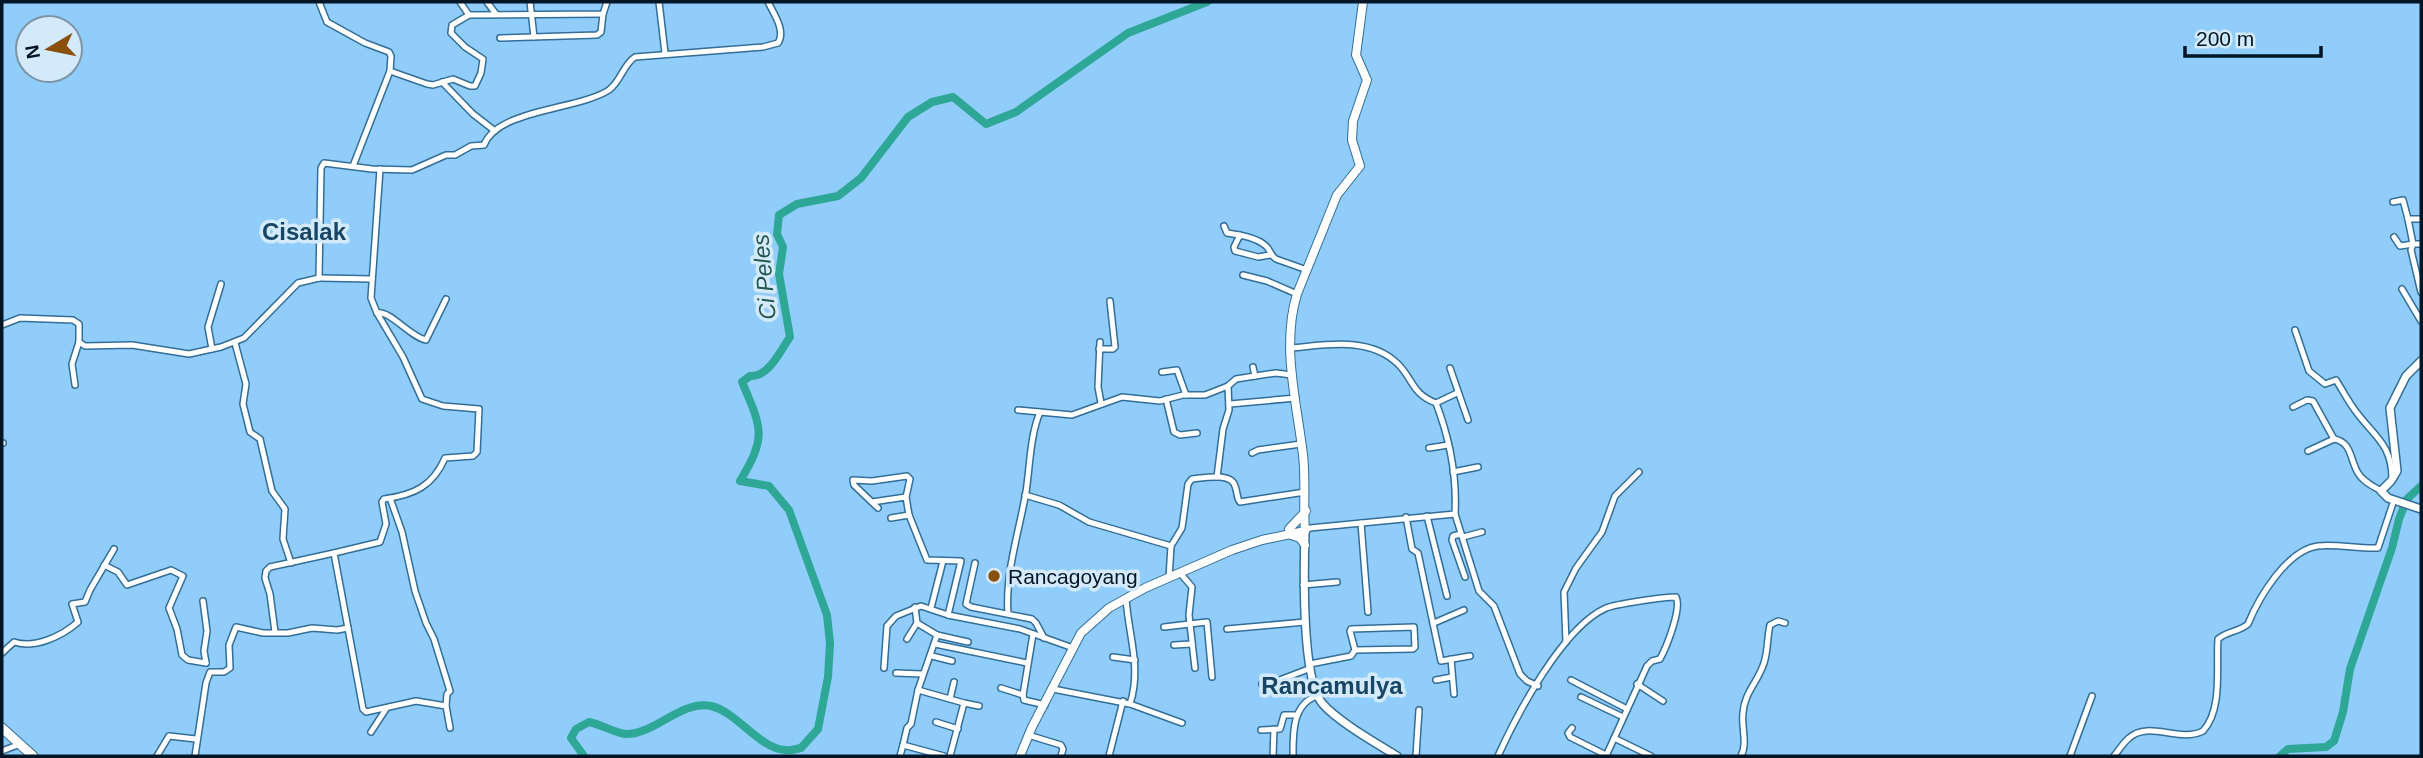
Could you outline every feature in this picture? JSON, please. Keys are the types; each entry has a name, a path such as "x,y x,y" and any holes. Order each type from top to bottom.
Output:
{"highway":[{"path":"2,728 33,756"}],"main road":[{"path":"1363,2 1356,55 1367,80 1354,114 1352,136 1360,166 1340,191 1297,294 1293,310 1292,375 1301,444 1307,528 1303,585 1305,622 1317,696 1333,713 1386,753 1397,756"},
{"path":"2418,508 2383,495 2381,491 2395,476 2397,467 2391,405 2406,376 2421,361"},
{"path":"1288,532 1306,512"},
{"path":"1020,756 1073,648 1085,629 1109,608 1232,550 1307,528"},
{"path":"1288,532 1300,538 1305,545"}],"street":[{"path":"319,2 327,22 365,43 389,52 391,56 390,71 353,166"},
{"path":"460,2 469,15"},
{"path":"487,2 496,14"},
{"path":"530,2 534,37"},
{"path":"500,37 597,36 601,32 607,2"},
{"path":"659,2 665,54"},
{"path":"319,278 322,165 328,162 412,170 448,155 455,155 471,146 484,145 486,138 495,131 520,118 606,91 619,78 630,60 642,55 763,47 778,43 782,35 768,2"},
{"path":"390,71 427,84 433,85 453,79 473,87 481,73 483,59 451,33 452,25 469,15 603,14"},
{"path":"442,82 473,114 495,131"},
{"path":"275,632 265,574 270,567 380,542 386,524 383,500 430,483 436,477 445,457 476,455 481,411 476,408 443,406 422,399 403,357 370,298 380,169"},
{"path":"2393,202 2403,200 2413,244 2411,253 2421,293"},
{"path":"2408,219 2421,219"},
{"path":"1224,226 1227,233 1240,235 1265,246 1270,255"},
{"path":"1240,235 1234,247 1235,251 1258,257 1270,255 1307,270"},
{"path":"2394,237 2400,246 2421,244"},
{"path":"1243,275 1267,281 1297,294"},
{"path":"79,342 85,346 132,345 189,354 235,343 244,338 298,283 319,278 372,279"},
{"path":"212,349 208,327 221,284"},
{"path":"2402,289 2421,321"},
{"path":"377,313 382,312 419,339 426,340 446,299"},
{"path":"1099,349 1115,347 1110,300"},
{"path":"2,325 20,318 73,320 80,327 79,342 72,364 75,385"},
{"path":"2295,330 2309,371 2325,384 2336,380 2355,410 2383,442 2389,455 2391,481"},
{"path":"1100,342 1098,387 1101,403"},
{"path":"235,343 246,380 243,401 245,415 250,432 260,439 272,491 285,509 283,539 291,563"},
{"path":"1291,348 1346,344 1372,348 1397,363 1421,395 1436,402 1444,422 1453,472 1455,514 1479,591 1494,606 1520,674 1538,686"},
{"path":"1253,367 1255,376"},
{"path":"1450,368 1468,420"},
{"path":"1162,372 1177,370 1186,395"},
{"path":"1018,410 1072,415 1122,397 1160,401 1186,395 1205,395 1228,386 1236,379 1276,373 1292,375"},
{"path":"1217,477 1223,429 1230,404 1228,386"},
{"path":"1436,402 1458,393"},
{"path":"1230,404 1296,398"},
{"path":"1166,399 1174,432 1180,435 1197,433"},
{"path":"2293,407 2307,400 2313,401 2334,439"},
{"path":"1008,614 1007,598 1015,538 1026,495 1033,440 1040,412"},
{"path":"2308,451 2334,439 2342,441 2362,479 2381,491"},
{"path":"1252,453 1301,444"},
{"path":"1429,448 1448,445"},
{"path":"1453,472 1478,467"},
{"path":"1566,642 1564,592 1576,568 1602,532 1615,496 1639,472"},
{"path":"878,508 854,485 853,480 873,481 907,476 910,479 906,496 909,515 926,560 960,560 962,564 948,615"},
{"path":"1169,578 1171,546 1182,528 1189,481 1217,477 1233,481 1237,501 1240,502 1305,492"},
{"path":"1026,495 1059,505 1089,522 1171,546"},
{"path":"872,502 906,496"},
{"path":"390,498 402,532 415,591 450,691 447,694 446,706 450,728"},
{"path":"2115,756 2128,738 2139,733 2150,731 2190,735 2203,731 2212,717 2216,700 2218,639 2248,624 2279,571 2307,548 2331,546 2375,549 2380,546 2397,501"},
{"path":"1307,528 1455,514"},
{"path":"891,518 909,515"},
{"path":"1427,516 1447,596"},
{"path":"1406,517 1412,549 1418,553 1441,661 1470,656"},
{"path":"1361,523 1368,612"},
{"path":"1465,577 1451,540 1453,536 1482,532"},
{"path":"2,653 14,642 24,646 63,635 78,622 72,604 85,602 114,549"},
{"path":"334,553 363,709 366,712 386,709 416,701 446,706"},
{"path":"931,608 943,561"},
{"path":"975,563 966,604 1034,621 1044,638"},
{"path":"104,565 118,572 127,585 171,570 183,576 169,608 177,629 182,656 188,660 206,663"},
{"path":"1180,573 1192,587 1190,624 1195,668"},
{"path":"1303,585 1337,582"},
{"path":"1498,756 1566,642 1594,615 1607,608 1676,597 1679,604 1667,646 1660,659 1649,662 1606,756 1570,737 1568,733 1572,728"},
{"path":"1126,598 1135,660 1135,683 1130,704"},
{"path":"195,756 209,673 204,651 207,631 203,601"},
{"path":"907,639 917,623 915,607"},
{"path":"884,668 887,626 896,616 915,607 988,621 1073,648"},
{"path":"1434,623 1464,610"},
{"path":"1741,756 1745,749 1742,724 1744,701 1765,661 1770,625 1778,621 1785,622"},
{"path":"1164,627 1206,622 1212,677"},
{"path":"1227,629 1305,622"},
{"path":"917,623 937,635 968,642"},
{"path":"209,673 227,672 230,668 229,645 236,627 263,633 288,633 312,628 348,628"},
{"path":"1262,684 1311,666 1351,656 1354,650 1351,629 1414,627 1413,649 1354,650"},
{"path":"1033,634 1023,700 1045,705"},
{"path":"900,756 907,728 911,724 922,674 932,656 937,635"},
{"path":"935,644 1027,663"},
{"path":"1174,645 1192,644"},
{"path":"932,656 952,661"},
{"path":"1113,657 1135,660"},
{"path":"1451,659 1454,694"},
{"path":"896,673 922,674"},
{"path":"1436,680 1452,677"},
{"path":"1571,680 1627,709"},
{"path":"950,699 954,681"},
{"path":"1637,684 1663,701"},
{"path":"1001,688 1023,695"},
{"path":"918,690 979,706"},
{"path":"1053,690 1122,701 1182,723"},
{"path":"1293,756 1297,715 1307,701 1317,696"},
{"path":"2070,756 2092,696"},
{"path":"1581,698 1623,717"},
{"path":"1110,756 1122,701"},
{"path":"950,756 964,703"},
{"path":"371,732 386,709"},
{"path":"1416,756 1419,710"},
{"path":"1261,730 1280,729 1285,714 1297,715"},
{"path":"936,722 958,729"},
{"path":"1273,729 1273,756"},
{"path":"1028,735 1061,745 1061,756"},
{"path":"157,756 169,737 196,739"},
{"path":"1614,738 1651,756"},
{"path":"2,751 20,744"},
{"path":"902,745 915,753 940,756"}],"waterway":[{"name":"Ci Peles","path":"584,756 571,738 576,729 589,722 625,734 636,733 678,712 700,706 721,710 767,744 785,750 801,748 818,729 828,677 830,643 827,615 789,510 769,486 740,481 755,453 759,432 742,382 768,368 790,337 779,274 783,247 777,234 779,215 797,204 838,196 861,178 908,117 932,102 953,97 986,124 1016,112 1128,33 1207,2"},
{"path":"2280,756 2288,749 2326,747 2334,741 2343,712 2350,669 2392,548 2399,519 2407,499 2421,486"}],"place":[{"name":"Rancagoyang","path":"994,576"}],"district":[{"name":"Cisalak","path":"304,231"},
{"name":"Rancamulya","path":"1332,685"}]}
